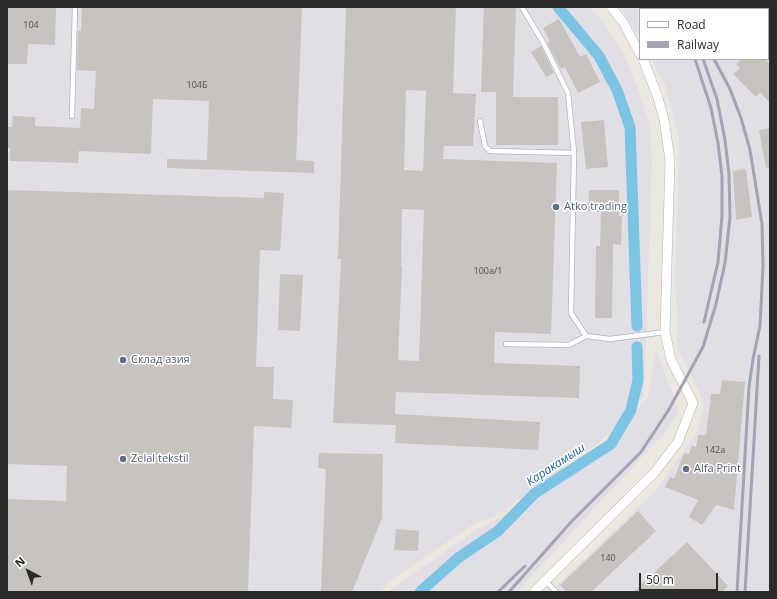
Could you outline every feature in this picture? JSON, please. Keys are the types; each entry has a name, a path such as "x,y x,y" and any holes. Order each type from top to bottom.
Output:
{"street":[{"path":"611,7 623,22 639,52"},
{"path":"534,592 654,473 678,442 693,403 671,360 665,332 670,160 664,119 657,95 643,60"}],"lane":[{"path":"72,116 75,7"},
{"path":"522,7 544,44 568,93 574,153 571,313 586,336"},
{"path":"480,121 485,146 490,151 574,153"},
{"path":"506,344 569,345 586,336 610,339 665,332"},
{"path":"546,581 556,592"}],"shaded area":[{"path":"7,7 590,7 603,22 624,55 650,124 652,161 644,396 600,442 494,517 477,522 392,579 380,592 7,592"},
{"path":"619,7 770,7 770,592 550,592 659,487 698,430 704,403 677,346 675,282 679,139 665,85 652,60 769,60 769,8 639,8 639,37"},
{"path":"656,350 679,411 666,431 517,592 389,592 479,528 502,517 607,443 648,397"}],"building":[{"path":"7,7 56,7 55,45 28,44 27,64 7,64"},
{"path":"82,7 302,7 296,160 314,161 314,173 167,168 167,159 207,160 209,101 153,99 151,154 79,151 78,163 10,161 10,148 7,148 7,127 12,127 13,116 35,117 35,126 80,128 81,108 94,109 96,71 77,70 78,31 81,31"},
{"path":"346,7 456,7 453,93 476,94 473,146 444,146 443,159 557,163 551,334 495,332 494,363 580,366 579,398 396,392 395,414 540,422 538,450 395,443 396,425 333,423 341,259 338,259","holes":["406,90 426,91 423,171 404,170","402,209 424,210 419,361 398,360 402,266"]},
{"path":"484,7 516,7 513,97 558,97 558,145 496,145 496,92 481,92"},
{"path":"559,19 580,57 586,54 600,82 578,93 565,67 561,69 547,43 550,41 543,28"},
{"path":"541,46 554,73 546,77 531,52"},
{"path":"741,60 766,60 770,64 770,103 760,92 756,97 733,74 740,68 736,64"},
{"path":"604,120 608,167 586,169 581,122"},
{"path":"770,128 770,167 766,168 759,130"},
{"path":"746,169 752,217 736,220 733,171"},
{"path":"7,190 264,198 264,192 284,193 280,251 260,250 256,367 274,367 273,399 293,400 291,428 254,426 248,592 7,592 7,499 66,501 67,466 7,464"},
{"path":"589,190 619,190 619,216 622,216 621,245 613,244 612,318 595,318 596,246 600,246 601,212 588,211"},
{"path":"280,274 303,275 300,331 278,330"},
{"path":"722,380 745,382 734,510 716,505 702,525 689,517 698,500 665,487 670,477 674,479 684,453 689,454 692,445 696,447 698,435 706,435 711,394 720,394"},
{"path":"319,453 383,454 382,518 352,592 321,592 326,469 318,468"},
{"path":"638,511 656,531 591,592 567,592 560,585"},
{"path":"396,529 419,531 418,551 394,550"},
{"path":"687,542 728,586 722,592 633,592"}],"waterway":[{"name":"Каракамыш","path":"558,7 599,56 617,90 630,127 637,326"},
{"name":"Каракамыш","path":"420,592 458,558 498,531 534,494 611,444 631,410 638,380 637,347"}],"railway":[{"path":"695,60 711,108 718,143 722,176 722,216 718,262 704,322"},
{"path":"509,592 571,522 641,452 668,411 703,347 716,304 725,263 730,217 729,174 725,140 717,99 703,60"},
{"path":"715,60 730,89 741,118 750,150 762,224 763,266 760,326 749,387 737,592"},
{"path":"745,592 759,356"},
{"path":"498,592 525,566"}],"place":[{"name":"Atko trading","path":"556,207"},
{"name":"Склад азия","path":"123,360"},
{"name":"Zelal tekstil","path":"123,459"},
{"name":"Alfa Print","path":"686,469"}]}
